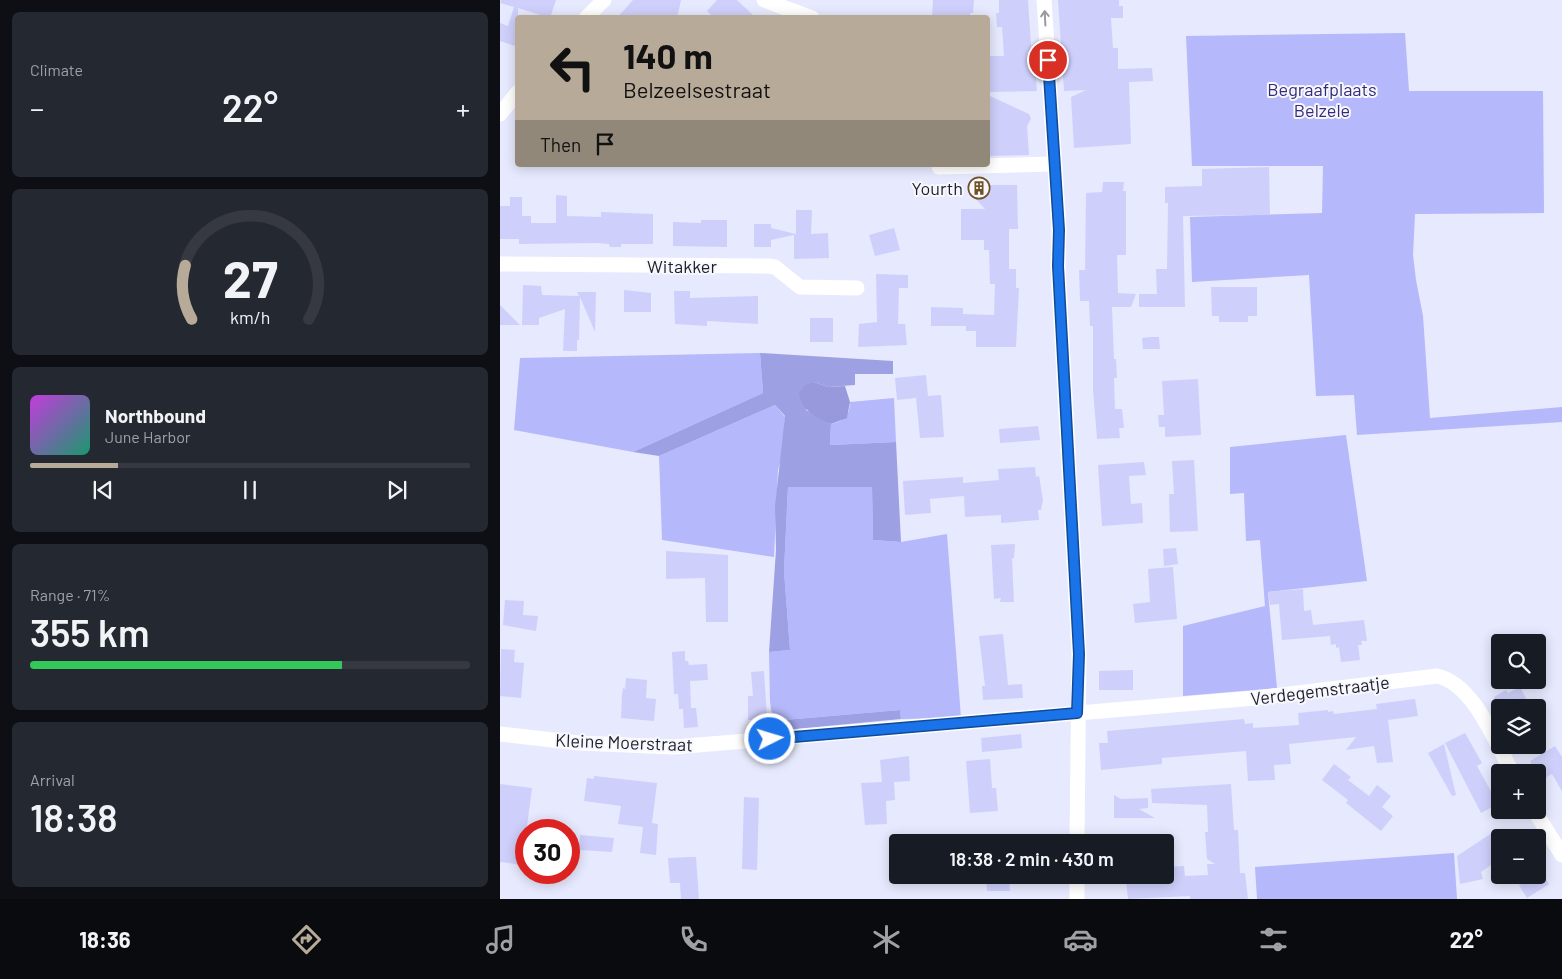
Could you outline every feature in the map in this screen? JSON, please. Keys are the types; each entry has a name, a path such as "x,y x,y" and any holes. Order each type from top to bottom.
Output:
{"street":[{"path":"589,15 604,0"},
{"path":"764,0 804,15"},
{"path":"1044,0 1079,654 1077,834"},
{"path":"500,114 515,96"},
{"path":"990,166 1054,164"},
{"name":"Witakker","path":"500,264 768,266 775,267 800,287 856,288"},
{"name":"Verdegemstraatje","path":"1077,713 1255,698 1437,676 1449,679 1465,692 1507,764"},
{"name":"Kleine Moerstraat","path":"500,734 579,743 674,747 1077,713"},
{"path":"1540,819 1562,855"},
{"path":"1077,884 1077,899"}],"green space":[{"name":"Begraafplaats Belzele","path":"1405,33 1409,91 1543,91 1544,213 1415,214 1413,255 1423,316 1430,418 1562,407 1562,422 1357,435 1354,395 1316,396 1309,275 1192,282 1190,217 1322,213 1323,166 1192,166 1186,36"},
{"path":"760,353 763,393 633,452 514,430 520,358"},
{"path":"894,398 896,442 830,445 831,424 845,417 849,411 850,402"},
{"path":"775,405 785,417 783,451 778,470 774,557 662,540 659,456"},
{"path":"1346,435 1367,581 1268,592 1277,688 1183,696 1183,626 1265,606 1260,540 1246,541 1244,493 1230,494 1230,447"},
{"path":"788,487 872,487 873,540 901,542 947,534 961,718 901,719 900,710 773,721 770,702 769,652 790,650 784,571"},
{"path":"1454,853 1457,899 1257,899 1255,867"}],"shaded area":[{"path":"760,353 893,361 893,374 855,374 855,385 828,387 814,382 806,410 831,424 830,445 896,442 901,542 873,540 872,487 788,487 784,571 790,650 769,652 776,550 775,506 785,416 775,405 659,456 633,452 763,393"},
{"path":"814,382 828,387 845,386 850,402 847,418 831,424 806,409 799,393 805,385"},
{"path":"900,710 901,719 774,731 773,721"}],"building":[{"path":"501,0 556,0 551,15 540,15 518,8 518,15 515,15 515,46 500,41 500,23 508,26 514,7 500,3"},
{"path":"633,0 681,0 678,15 620,15"},
{"path":"717,0 737,0 753,15 711,15 707,11"},
{"path":"933,0 974,0 973,13 970,13 970,15 932,15"},
{"path":"999,0 1028,0 1033,76 1036,76 1037,91 990,92 990,56 1004,56 1002,27 997,27 996,13 999,13"},
{"path":"1058,0 1119,0 1119,6 1123,6 1123,18 1111,18 1113,48 1118,48 1118,69 1152,68 1153,81 1129,82 1131,144 1074,148 1071,97 1086,90 1064,91"},
{"path":"990,96 1029,114 1031,119 1027,126 1029,155 990,156"},
{"path":"1269,167 1270,215 1183,216 1185,307 1139,307 1139,294 1157,294 1156,269 1167,269 1168,203 1165,203 1165,187 1202,186 1202,169"},
{"path":"982,178 988,185 1017,185 1018,229 1009,229 1009,269 1016,269 1016,288 1019,288 1016,347 976,347 976,331 966,331 966,326 931,326 931,307 963,308 963,314 994,315 995,284 990,284 989,250 984,250 984,240 961,240 961,209 985,209 973,196 971,188 975,180"},
{"path":"1103,182 1124,182 1123,191 1126,191 1126,255 1117,255 1118,293 1136,294 1131,307 1112,307 1114,359 1116,359 1117,378 1114,378 1115,409 1122,409 1124,428 1119,428 1120,438 1097,439 1093,390 1093,326 1090,326 1089,301 1080,301 1079,270 1085,270 1086,193 1102,192"},
{"path":"556,195 567,196 567,216 601,217 601,212 653,214 653,244 621,244 621,247 610,247 609,244 597,243 519,244 519,239 500,239 500,206 510,206 510,197 522,197 522,216 531,216 531,223 556,223"},
{"path":"796,210 812,210 811,234 828,233 829,258 794,259 794,235 771,240 771,247 754,247 754,224 771,224 771,228 796,234"},
{"path":"701,220 727,220 727,247 673,246 673,222 701,223"},
{"path":"894,228 900,250 875,256 869,235"},
{"path":"876,274 908,275 908,288 899,288 898,324 905,324 907,345 858,347 859,324 877,322"},
{"path":"523,285 541,286 542,295 579,296 577,292 596,292 595,332 580,297 577,351 563,351 565,309 539,318 539,325 522,325"},
{"path":"1211,287 1257,287 1257,316 1248,316 1248,322 1219,322 1219,316 1212,316"},
{"path":"624,290 651,293 651,312 624,312"},
{"path":"674,291 690,291 690,298 758,296 758,324 707,321 707,326 675,324"},
{"path":"500,305 520,325 500,325"},
{"path":"810,318 833,318 833,342 810,342"},
{"path":"1159,337 1160,349 1143,349 1142,338"},
{"path":"926,375 928,396 941,395 944,437 920,438 916,398 897,400 895,378"},
{"path":"1198,379 1201,435 1165,437 1165,427 1159,427 1158,415 1164,415 1162,381"},
{"path":"1038,426 1040,440 1000,443 999,429"},
{"path":"1194,460 1198,531 1170,532 1169,494 1174,494 1172,461"},
{"path":"1144,462 1146,475 1129,476 1131,504 1142,503 1143,523 1102,526 1098,465"},
{"path":"1035,467 1036,477 1039,476 1043,500 1041,510 1038,510 1039,520 1001,523 1001,515 965,517 964,496 930,499 931,513 905,515 903,481 963,477 963,483 999,480 998,469"},
{"path":"1015,544 1014,558 1012,558 1014,602 1000,602 1001,598 994,599 991,545"},
{"path":"1176,548 1178,564 1164,566 1163,549"},
{"path":"666,551 728,555 728,622 706,622 705,578 666,579"},
{"path":"1173,567 1177,619 1135,623 1133,604 1150,602 1148,569"},
{"path":"1303,589 1304,611 1311,610 1313,625 1364,620 1367,641 1361,641 1362,645 1358,645 1360,660 1341,662 1339,647 1336,648 1336,644 1331,645 1330,636 1282,640 1279,604 1270,605 1268,592"},
{"path":"505,600 524,601 523,615 538,616 536,631 503,625"},
{"path":"1003,634 1008,685 1022,684 1023,698 983,700 982,686 985,686 979,636"},
{"path":"501,649 515,650 514,662 524,663 521,698 500,696"},
{"path":"685,651 685,661 688,661 689,665 707,664 708,680 690,681 691,708 696,708 698,727 684,728 683,709 679,709 678,694 674,694 672,652"},
{"path":"1133,670 1133,690 1099,690 1099,671"},
{"path":"764,671 767,719 748,720 748,696 753,696 751,672"},
{"path":"626,678 647,680 646,698 656,699 654,721 621,718 622,695 623,688 625,689"},
{"path":"1521,689 1526,699 1495,699 1494,697 1506,690 1508,693"},
{"path":"1415,699 1418,716 1388,720 1393,762 1377,763 1374,746 1346,750 1356,737 1289,744 1291,764 1274,765 1275,780 1248,781 1246,751 1162,758 1162,764 1101,770 1099,743 1108,743 1107,731 1244,719 1245,724 1253,723 1253,728 1299,725 1298,713 1328,710 1328,712 1333,711 1334,714 1377,709 1376,704"},
{"path":"1465,733 1482,763 1477,766 1491,791 1491,808 1481,813 1445,743"},
{"path":"1021,734 1022,748 982,752 981,738"},
{"path":"1444,744 1456,795 1452,796 1428,753"},
{"path":"1555,746 1562,757 1562,791 1552,774 1546,777 1546,764 1532,764 1530,761 1542,754 1546,754 1546,751"},
{"path":"909,756 910,781 894,782 895,800 886,801 887,824 865,825 861,783 882,782 880,760"},
{"path":"990,759 992,788 996,788 998,811 970,813 966,761"},
{"path":"1334,764 1351,777 1348,780 1369,796 1377,785 1391,796 1382,807 1393,816 1381,831 1346,803 1348,800 1322,780"},
{"path":"594,776 657,783 652,823 658,824 656,855 640,853 643,827 618,824 621,806 584,801 587,778 594,779"},
{"path":"500,784 532,788 528,819 515,819 515,864 500,862"},
{"path":"1231,784 1234,830 1238,830 1240,873 1245,873 1248,899 1190,899 1190,896 1128,899 1126,884 1174,884 1174,867 1184,866 1185,876 1208,875 1207,864 1215,864 1207,859 1205,832 1208,832 1207,805 1152,803 1151,789"},
{"path":"1114,795 1121,799 1148,798 1148,808 1139,809 1155,818 1114,818"},
{"path":"744,797 759,798 757,870 742,869"},
{"path":"1491,834 1491,865 1481,872 1483,879 1460,884 1457,856"},
{"path":"580,835 614,838 612,852 580,850"},
{"path":"696,857 699,899 681,899 680,883 670,883 668,858"},
{"path":"1546,879 1549,884 1527,898 1519,885 1546,884"},
{"path":"987,884 1009,884 1010,891 987,891"}],"place":[{"name":"Yourth","path":"979,188"}],"route":[{"path":"770,739 1077,713 1079,654 1058,266 1059,230 1048,60"}]}
